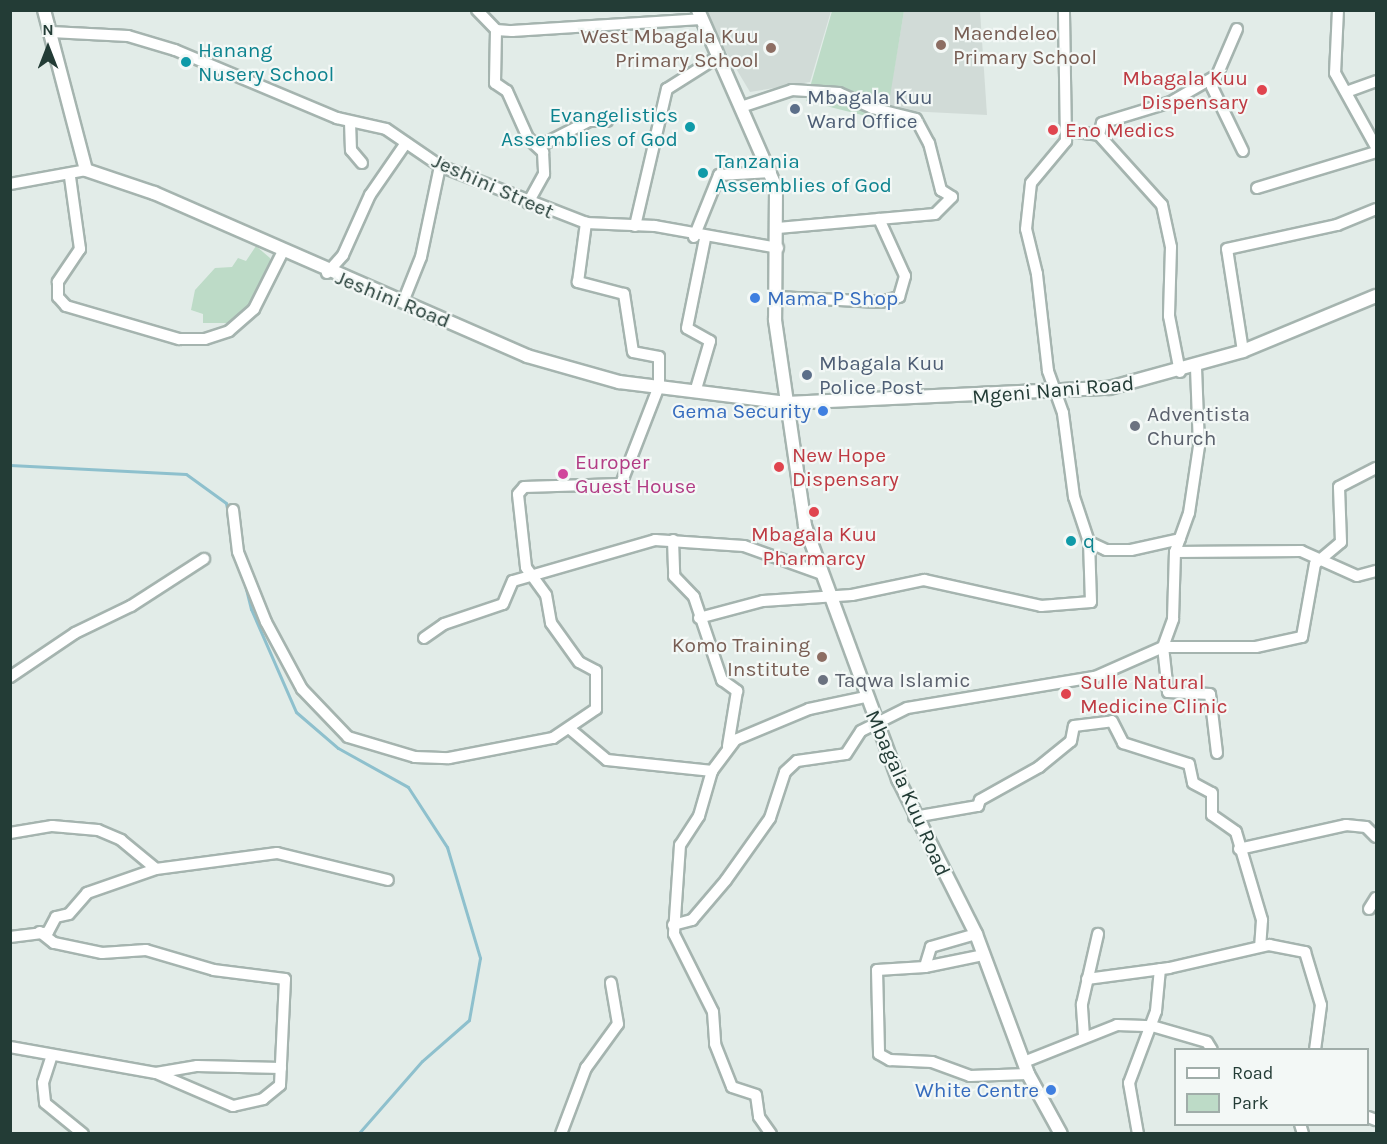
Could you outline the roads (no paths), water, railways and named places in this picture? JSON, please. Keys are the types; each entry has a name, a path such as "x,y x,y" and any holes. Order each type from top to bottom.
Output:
{"street":[{"path":"10,184 70,177 86,170 44,10"},
{"path":"477,10 496,30 495,83 507,91 528,138 540,146 544,174 528,203"},
{"path":"699,618 763,601 831,598 924,580 1017,602 1087,605 1093,590 1089,542 1074,496 1063,413 1053,393 1026,229 1027,197 1031,183 1062,149 1067,131 1064,10"},
{"path":"1338,10 1335,73 1349,91 1377,147"},
{"path":"496,30 586,30 699,15"},
{"name":"Mbagala Kuu Road","path":"699,15 716,58 771,172 778,228 776,297 787,403 805,526 865,697 914,817 976,934 1026,1068 1061,1134"},
{"path":"1237,28 1214,77 1214,96 1243,151"},
{"name":"Jeshini Street","path":"51,32 138,38 350,122 386,129 440,166 528,203 586,223 635,226 699,238 778,248"},
{"path":"635,226 667,88 716,58"},
{"path":"1099,135 1102,123 1171,102 1214,77"},
{"path":"1349,91 1377,81"},
{"path":"741,107 792,90 839,93 872,108 916,119 929,143 941,190 952,199 935,214 778,228"},
{"path":"540,146 589,121 607,121"},
{"path":"350,122 351,150 362,163"},
{"path":"1067,131 1099,135 1162,205 1171,247 1169,324 1180,372"},
{"path":"327,273 343,255 370,195 406,143"},
{"path":"1257,188 1377,152"},
{"path":"403,302 421,257 440,166"},
{"name":"Jeshini Road","path":"86,170 154,193 327,273 403,302 555,367 659,386 696,389 787,403"},
{"path":"696,389 710,342 687,328 699,238 719,175 771,172"},
{"path":"70,177 80,249 58,282 58,297 66,306 180,339 206,339 229,331 254,309 282,253"},
{"path":"1243,351 1227,249 1337,225 1377,209"},
{"path":"776,297 881,302 899,297 905,276 879,219"},
{"path":"233,510 238,552 261,612 302,689 345,734 415,757 449,758 536,742 570,729 598,706 596,671 579,662 551,623 546,595 530,576 520,490 621,484 659,386 659,357 633,352 624,294 578,282 586,223"},
{"name":"Mgeni Nani Road","path":"787,403 1053,393 1180,372 1243,351 1377,296"},
{"path":"1196,367 1199,446 1180,539 1175,552 1173,619 1162,647 1168,692 1210,694 1217,753"},
{"path":"673,925 692,920 726,880 770,818 790,766 810,757 846,754 852,740 875,721 907,708 978,693 1095,677 1162,647 1256,647 1299,639 1321,558 1341,542 1338,487 1377,468"},
{"path":"1089,542 1106,550 1131,550 1180,539"},
{"path":"424,638 444,624 503,604 513,581 655,540 744,546 822,574"},
{"path":"673,540 674,576 694,597 699,618 722,680 737,691 728,746 712,771 699,816 680,845 673,925 682,958 714,1014 716,1044 730,1082 734,1089 756,1095 759,1117 771,1134"},
{"path":"1175,552 1301,551 1357,576 1377,571"},
{"path":"10,677 33,667 75,633 131,606 204,559"},
{"path":"728,746 809,709 865,697"},
{"path":"914,817 978,806 984,797 1039,767 1071,741 1074,726 1112,721 1123,743 1192,766 1193,783 1212,793 1212,815 1236,832 1239,849 1262,920 1260,946"},
{"path":"570,729 607,760 712,771"},
{"path":"10,833 52,825 106,832 156,869"},
{"path":"1239,849 1346,825 1363,825 1377,837"},
{"path":"10,937 48,932 56,917 69,915 87,893 156,869 277,853 388,880"},
{"path":"1369,909 1377,898"},
{"path":"10,1047 156,1073 238,1106 275,1092 281,1068 285,979 214,970 153,951 102,952 54,943 40,932"},
{"path":"925,967 931,947 976,934"},
{"path":"1084,1036 1087,979 1098,934"},
{"path":"1087,979 1160,969 1260,946 1309,954 1322,1005 1315,1048"},
{"path":"982,955 925,967 875,972 881,1057 932,1062 970,1076 1026,1068 1084,1036 1118,1025 1152,1026 1210,1044 1211,1048"},
{"path":"1138,1134 1129,1083 1152,1026 1160,969"},
{"path":"561,1134 586,1068 618,1024 611,983"},
{"path":"52,1055 43,1083 45,1103 83,1134"},
{"path":"156,1073 197,1066 281,1068"}],"waterway":[{"path":"10,465 186,474 226,503 228,513"},
{"path":"244,581 251,609 296,712 338,748 408,787 447,847 480,958 469,1020 422,1061 358,1134"}],"place":[{"name":"Maendeleo Primary School","path":"941,45"},
{"name":"West Mbagala Kuu Primary School","path":"771,48"},
{"name":"Hanang Nusery School","path":"186,62"},
{"name":"Mbagala Kuu Dispensary","path":"1262,90"},
{"name":"Mbagala Kuu Ward Office","path":"795,109"},
{"name":"Evangelistics Assemblies of God","path":"690,127"},
{"name":"Eno Medics","path":"1053,130"},
{"name":"Tanzania Assemblies of God","path":"703,173"},
{"name":"Mama P Shop","path":"755,298"},
{"name":"Mbagala Kuu Police Post","path":"807,375"},
{"name":"Gema Security","path":"823,411"},
{"name":"Adventista Church","path":"1135,426"},
{"name":"New Hope Dispensary","path":"779,467"},
{"name":"Europer Guest House","path":"563,474"},
{"name":"Mbagala Kuu Pharmarcy","path":"814,512"},
{"name":"q","path":"1071,541"},
{"name":"Komo Training Institute","path":"822,657"},
{"name":"Taqwa Islamic","path":"823,680"},
{"name":"Sulle Natural Medicine Clinic","path":"1066,694"},
{"name":"White Centre","path":"1051,1090"}]}
